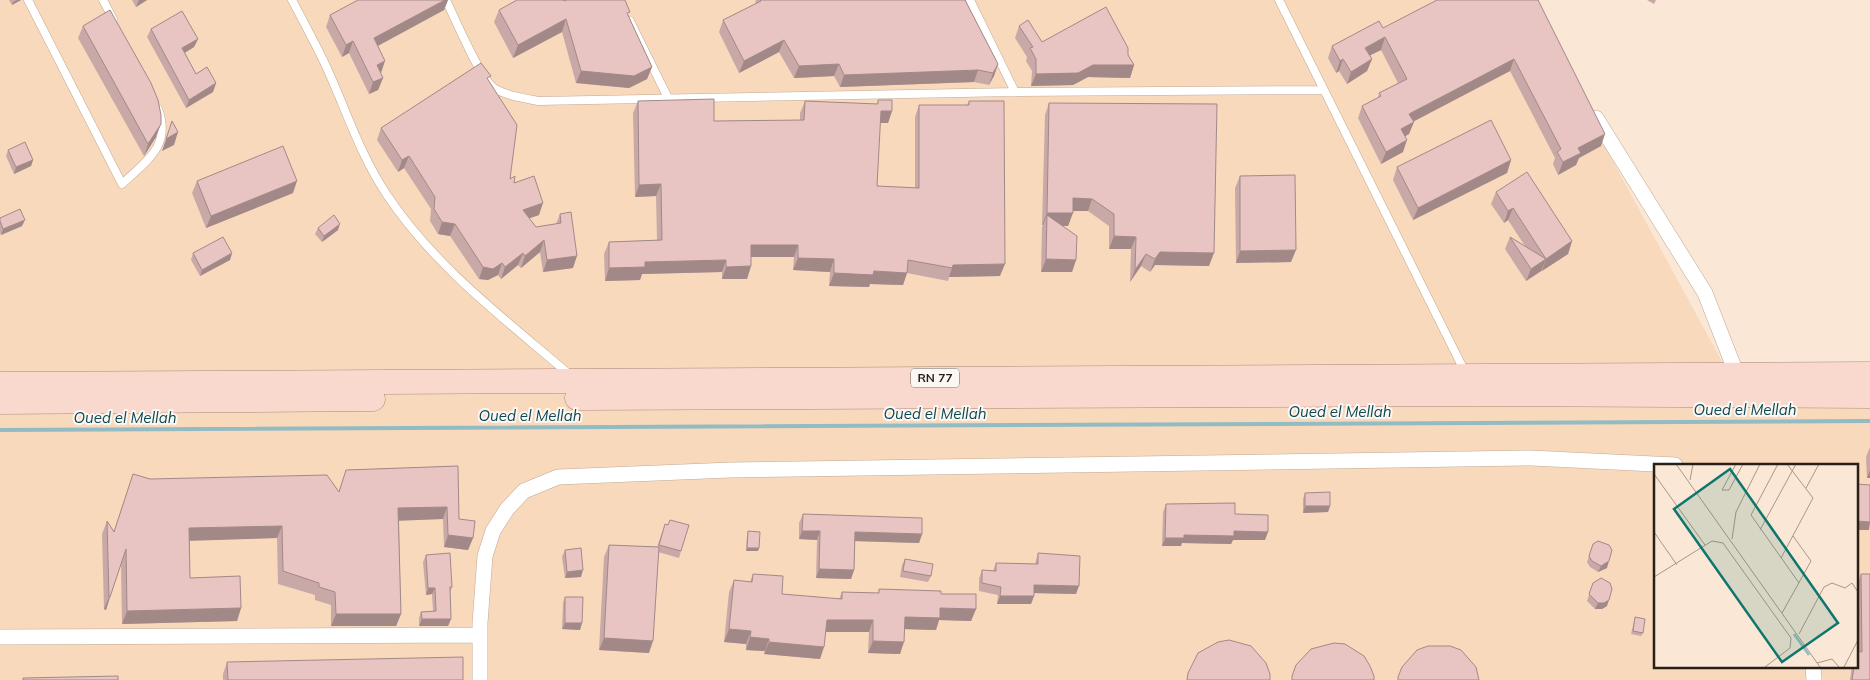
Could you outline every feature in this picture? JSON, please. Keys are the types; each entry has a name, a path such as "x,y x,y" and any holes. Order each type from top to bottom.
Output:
{"main road":[{"name":"RN 77","path":"0,402 1470,385 1737,374 1870,374"},
{"name":"RN 77","path":"0,384 577,381 1470,385 1870,396"}],"street":[{"path":"1589,104 1602,131 1705,293 1737,374"},
{"path":"480,680 480,635 485,556 493,531 506,509 524,491 558,477 732,470 1530,458 1654,464"},
{"path":"0,637 480,635"}],"lane":[{"path":"28,0 122,184 156,151 163,137 163,122 154,98"},
{"path":"103,0 116,25"},
{"path":"292,0 325,65 359,147 386,194 413,232 479,297 577,381"},
{"path":"446,0 483,73 493,88 538,101 1015,92 1322,90"},
{"path":"970,0 1015,92"},
{"path":"1279,0 1470,385"},
{"path":"628,17 670,100"}],"shaded area":[{"path":"0,0 1525,0 1725,367 1870,362 1870,680 0,680"}],"building":[{"path":"358,0 445,0 374,38 385,61 377,65 383,78 373,82 353,41 346,45 330,15"},
{"path":"517,0 625,0 630,12 627,13 652,67 634,76 581,71 566,19 518,45 499,10"},
{"path":"760,0 965,0 998,64 993,73 978,70 844,75 839,64 799,66 784,40 744,61 723,20"},
{"path":"1437,0 1538,0 1605,134 1578,148 1581,153 1563,162 1557,152 1561,149 1514,59 1409,114 1414,122 1401,129 1407,140 1386,152 1362,106 1381,96 1379,93 1407,79 1385,37 1365,48 1372,59 1351,72 1343,59 1340,61 1332,46 1379,21 1383,28"},
{"path":"1106,7 1128,48 1128,55 1134,65 1093,65 1078,73 1036,74 1036,59 1030,48 1033,47 1019,26 1028,20 1042,42"},
{"path":"110,10 151,83 158,100 161,124 148,144 83,26"},
{"path":"182,11 198,39 182,48 196,74 207,67 216,83 189,100 151,29"},
{"path":"481,63 491,76 487,78 517,125 510,179 515,176 514,183 534,176 543,203 523,210 536,227 561,223 560,214 571,212 577,256 547,260 544,240 525,256 523,253 505,267 502,263 493,269 483,267 455,224 442,222 434,209 435,197 409,156 402,160 381,128"},
{"path":"714,99 714,121 804,120 805,101 878,104 878,100 892,100 892,111 881,111 877,186 919,188 919,105 969,105 969,101 1004,101 1005,264 953,265 952,268 908,260 907,273 874,271 873,275 834,273 834,259 798,258 798,245 751,245 751,266 726,267 726,260 645,262 645,267 609,268 609,242 662,240 661,184 639,185 638,101"},
{"path":"1049,103 1217,104 1214,253 1160,252 1155,259 1146,254 1135,270 1136,237 1114,236 1114,214 1092,199 1073,198 1073,213 1047,213"},
{"path":"1491,120 1511,160 1418,208 1397,167"},
{"path":"172,121 178,132 166,139"},
{"path":"25,142 33,160 16,167 8,150"},
{"path":"283,146 297,181 211,216 197,181"},
{"path":"1527,172 1572,241 1546,259 1513,208 1508,211 1496,192"},
{"path":"1295,175 1296,250 1240,251 1240,176"},
{"path":"20,209 25,220 3,229 0,218"},
{"path":"334,215 340,224 324,236 318,228"},
{"path":"1047,215 1077,236 1076,260 1046,259"},
{"path":"223,237 232,253 202,270 193,253"},
{"path":"1510,237 1546,259 1531,269"},
{"path":"458,466 459,519 475,521 473,538 448,535 447,507 398,508 401,614 336,614 335,592 319,587 319,583 283,571 282,526 189,528 190,578 240,576 241,608 127,611 126,549 109,597 107,521 114,532 133,474 150,479 327,475 339,492 346,470"},
{"path":"1858,484 1870,485 1870,522 1858,521"},
{"path":"1330,492 1330,506 1305,506 1305,493"},
{"path":"1235,503 1235,514 1268,515 1268,532 1234,531 1234,536 1184,535 1184,538 1165,538 1166,504"},
{"path":"803,514 922,518 922,534 855,532 854,570 819,569 820,531 802,531"},
{"path":"670,520 689,525 681,551 659,545 665,524 668,525"},
{"path":"748,531 760,532 759,548 747,548"},
{"path":"1598,541 1609,545 1612,550 1609,561 1601,566 1592,561 1589,556 1593,544"},
{"path":"609,545 659,547 653,641 604,638"},
{"path":"581,548 583,570 567,572 565,550"},
{"path":"450,553 451,619 422,619 421,612 436,611 435,588 428,588 426,555"},
{"path":"1038,553 1080,556 1079,586 1034,585 1034,596 1000,596 1001,587 982,583 982,570 996,571 996,563 1038,564"},
{"path":"905,559 933,564 931,576 903,571"},
{"path":"753,574 783,576 782,594 842,599 842,592 879,593 879,589 941,591 941,594 976,594 976,609 940,608 940,618 905,617 904,642 873,641 873,620 827,620 824,647 769,642 769,639 750,637 751,631 729,629 734,580 752,582"},
{"path":"1861,574 1870,574 1870,680 1852,680 1854,668 1858,668 1858,651 1862,652"},
{"path":"1601,578 1610,583 1612,589 1609,600 1604,603 1598,603 1589,594 1593,583"},
{"path":"565,597 583,597 582,623 565,623"},
{"path":"1635,617 1645,619 1643,633 1633,631"},
{"path":"1229,640 1251,646 1266,663 1270,680 1187,680 1188,673 1198,653 1218,642"},
{"path":"1334,643 1345,644 1364,656 1370,666 1374,680 1292,680 1296,665 1311,649"},
{"path":"1428,646 1450,646 1461,650 1476,667 1479,680 1398,680 1402,667 1417,650"},
{"path":"463,657 463,680 228,680 227,662"},
{"path":"118,676 118,680 23,680 23,678"}],"waterway":[{"name":"Oued el Mellah","path":"0,430 1870,421"}]}
